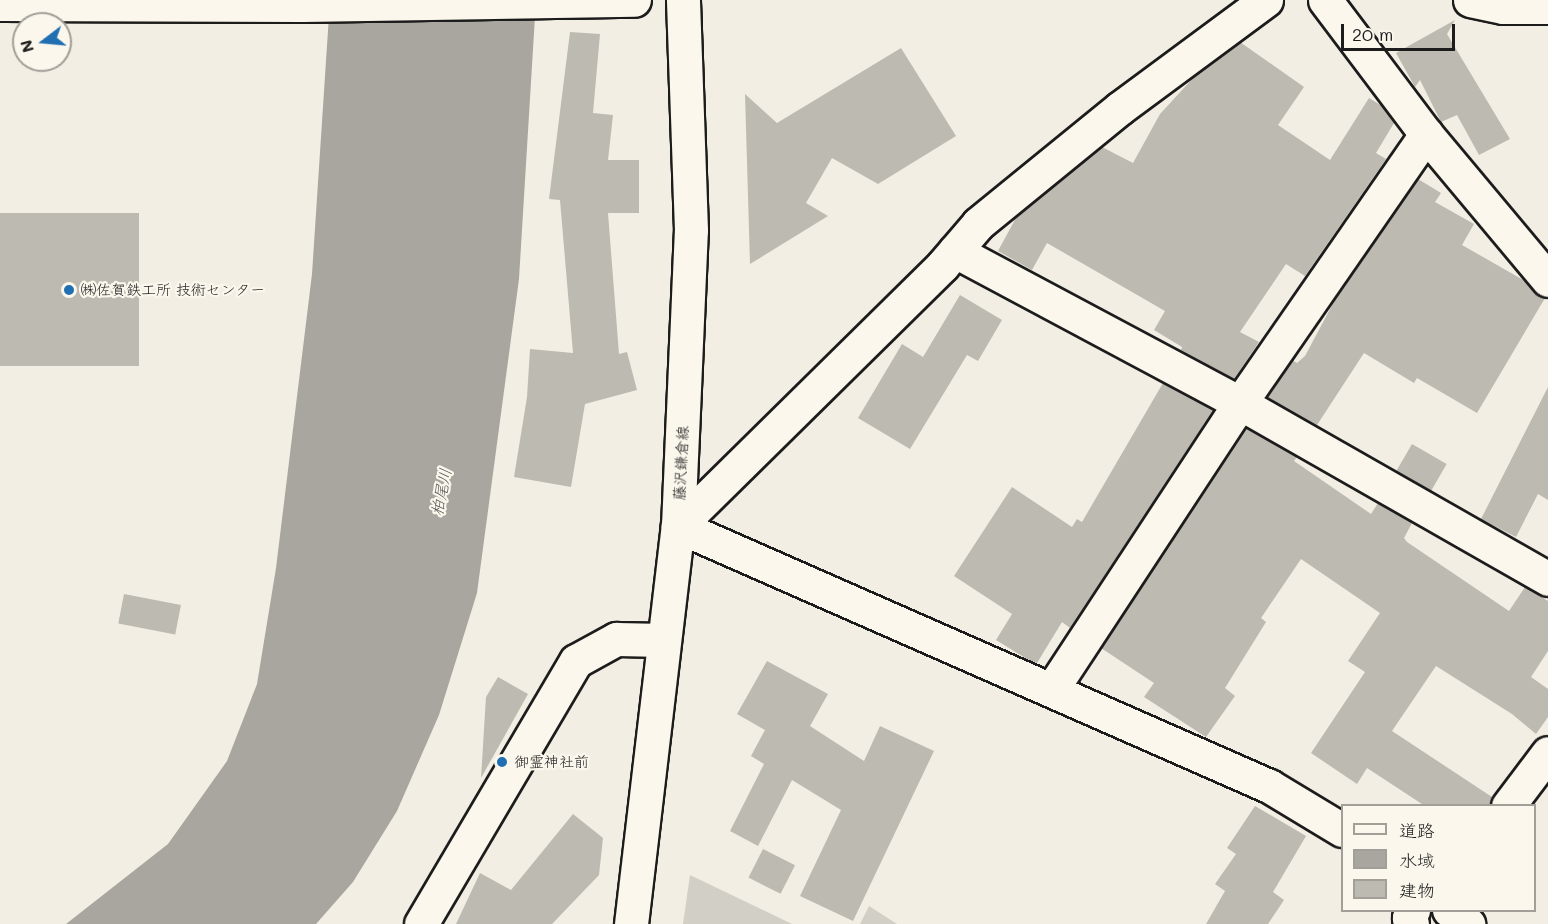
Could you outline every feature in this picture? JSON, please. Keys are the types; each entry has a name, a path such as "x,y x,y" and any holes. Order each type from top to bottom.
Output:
{"street":[{"path":"0,4 149,2 302,5 558,3 634,0"},
{"name":"藤沢鎌倉線","path":"631,924 678,526 692,230 683,0"},
{"path":"1266,0 1120,108 978,224 955,251 678,526 1269,786 1341,829"},
{"path":"1325,0 1426,134 1548,280"},
{"path":"1470,0 1503,6 1548,7"},
{"path":"1052,689 1240,403 1426,134"},
{"path":"955,251 1240,403 1548,579"},
{"path":"421,924 576,661 615,639 664,640"},
{"path":"1510,804 1548,753"},
{"path":"1452,912 1468,924"}],"shaded area":[{"path":"690,875 792,924 683,924"},
{"path":"869,906 897,924 860,924"}],"water":[{"name":"柏尾川","path":"330,0 536,0 519,279 477,593 439,715 397,811 353,882 316,924 66,924 168,844 227,761 257,684 276,568 312,274"}],"building":[{"path":"1455,20 1447,34 1510,139 1479,155 1457,115 1441,122 1420,80 1415,87 1396,53"},
{"path":"570,32 600,34 593,113 613,115 608,160 639,160 639,213 608,213 619,354 627,352 637,390 585,404 571,487 514,477 527,397 530,349 573,353 560,200 549,199"},
{"path":"1240,42 1304,87 1278,125 1330,160 1369,98 1382,106 1394,123 1376,153 1386,159 1305,276 1286,264 1240,332 1259,342 1234,379 1181,350 1182,347 1154,330 1165,311 1047,243 1032,270 998,251 1017,216 1102,147 1133,163 1160,114 1195,76"},
{"path":"901,48 956,136 878,184 832,158 806,203 828,216 750,264 745,94 777,123"},
{"path":"1418,179 1441,193 1435,202 1474,224 1462,245 1525,281 1545,298 1477,413 1417,378 1414,383 1364,353 1317,425 1267,397 1292,360 1297,363 1305,356 1337,296"},
{"name":"㈱佐賀鉄工所 技術センター","path":"0,213 139,213 139,366 0,366"},
{"path":"960,295 1002,320 978,361 967,355 910,449 858,418 902,344 923,357"},
{"path":"1163,383 1213,410 1070,628 1062,622 1037,663 1027,659 996,640 1012,614 954,576 1012,487 1072,527 1077,519 1082,522"},
{"path":"1548,387 1548,500 1538,494 1516,537 1481,519"},
{"path":"1246,428 1297,457 1294,461 1371,514 1378,503 1412,523 1404,538 1407,542 1509,611 1525,587 1548,601 1548,651 1531,677 1548,689 1548,717 1536,734 1512,714 1436,666 1392,731 1492,797 1490,804 1422,804 1367,768 1357,784 1311,753 1365,672 1348,661 1380,613 1301,559 1261,618 1266,622 1225,688 1235,696 1206,737 1144,697 1154,683 1101,648"},
{"path":"1412,444 1447,464 1431,491 1396,471"},
{"path":"124,594 181,605 175,635 118,623"},
{"path":"767,661 828,694 810,726 864,761 880,726 934,751 853,921 800,896 841,810 792,780 758,846 730,831 764,764 751,756 765,730 737,714"},
{"path":"498,677 528,694 481,778 486,697"},
{"path":"1255,806 1306,836 1273,892 1284,900 1268,924 1206,924 1225,891 1215,884 1236,854 1227,848"},
{"path":"573,814 603,838 599,875 552,924 456,924 480,873 511,890"},
{"path":"763,849 795,865 781,894 748,878"}],"place":[{"name":"㈱佐賀鉄工所 技術センター","path":"69,290"},
{"name":"御霊神社前","path":"502,762"}]}
